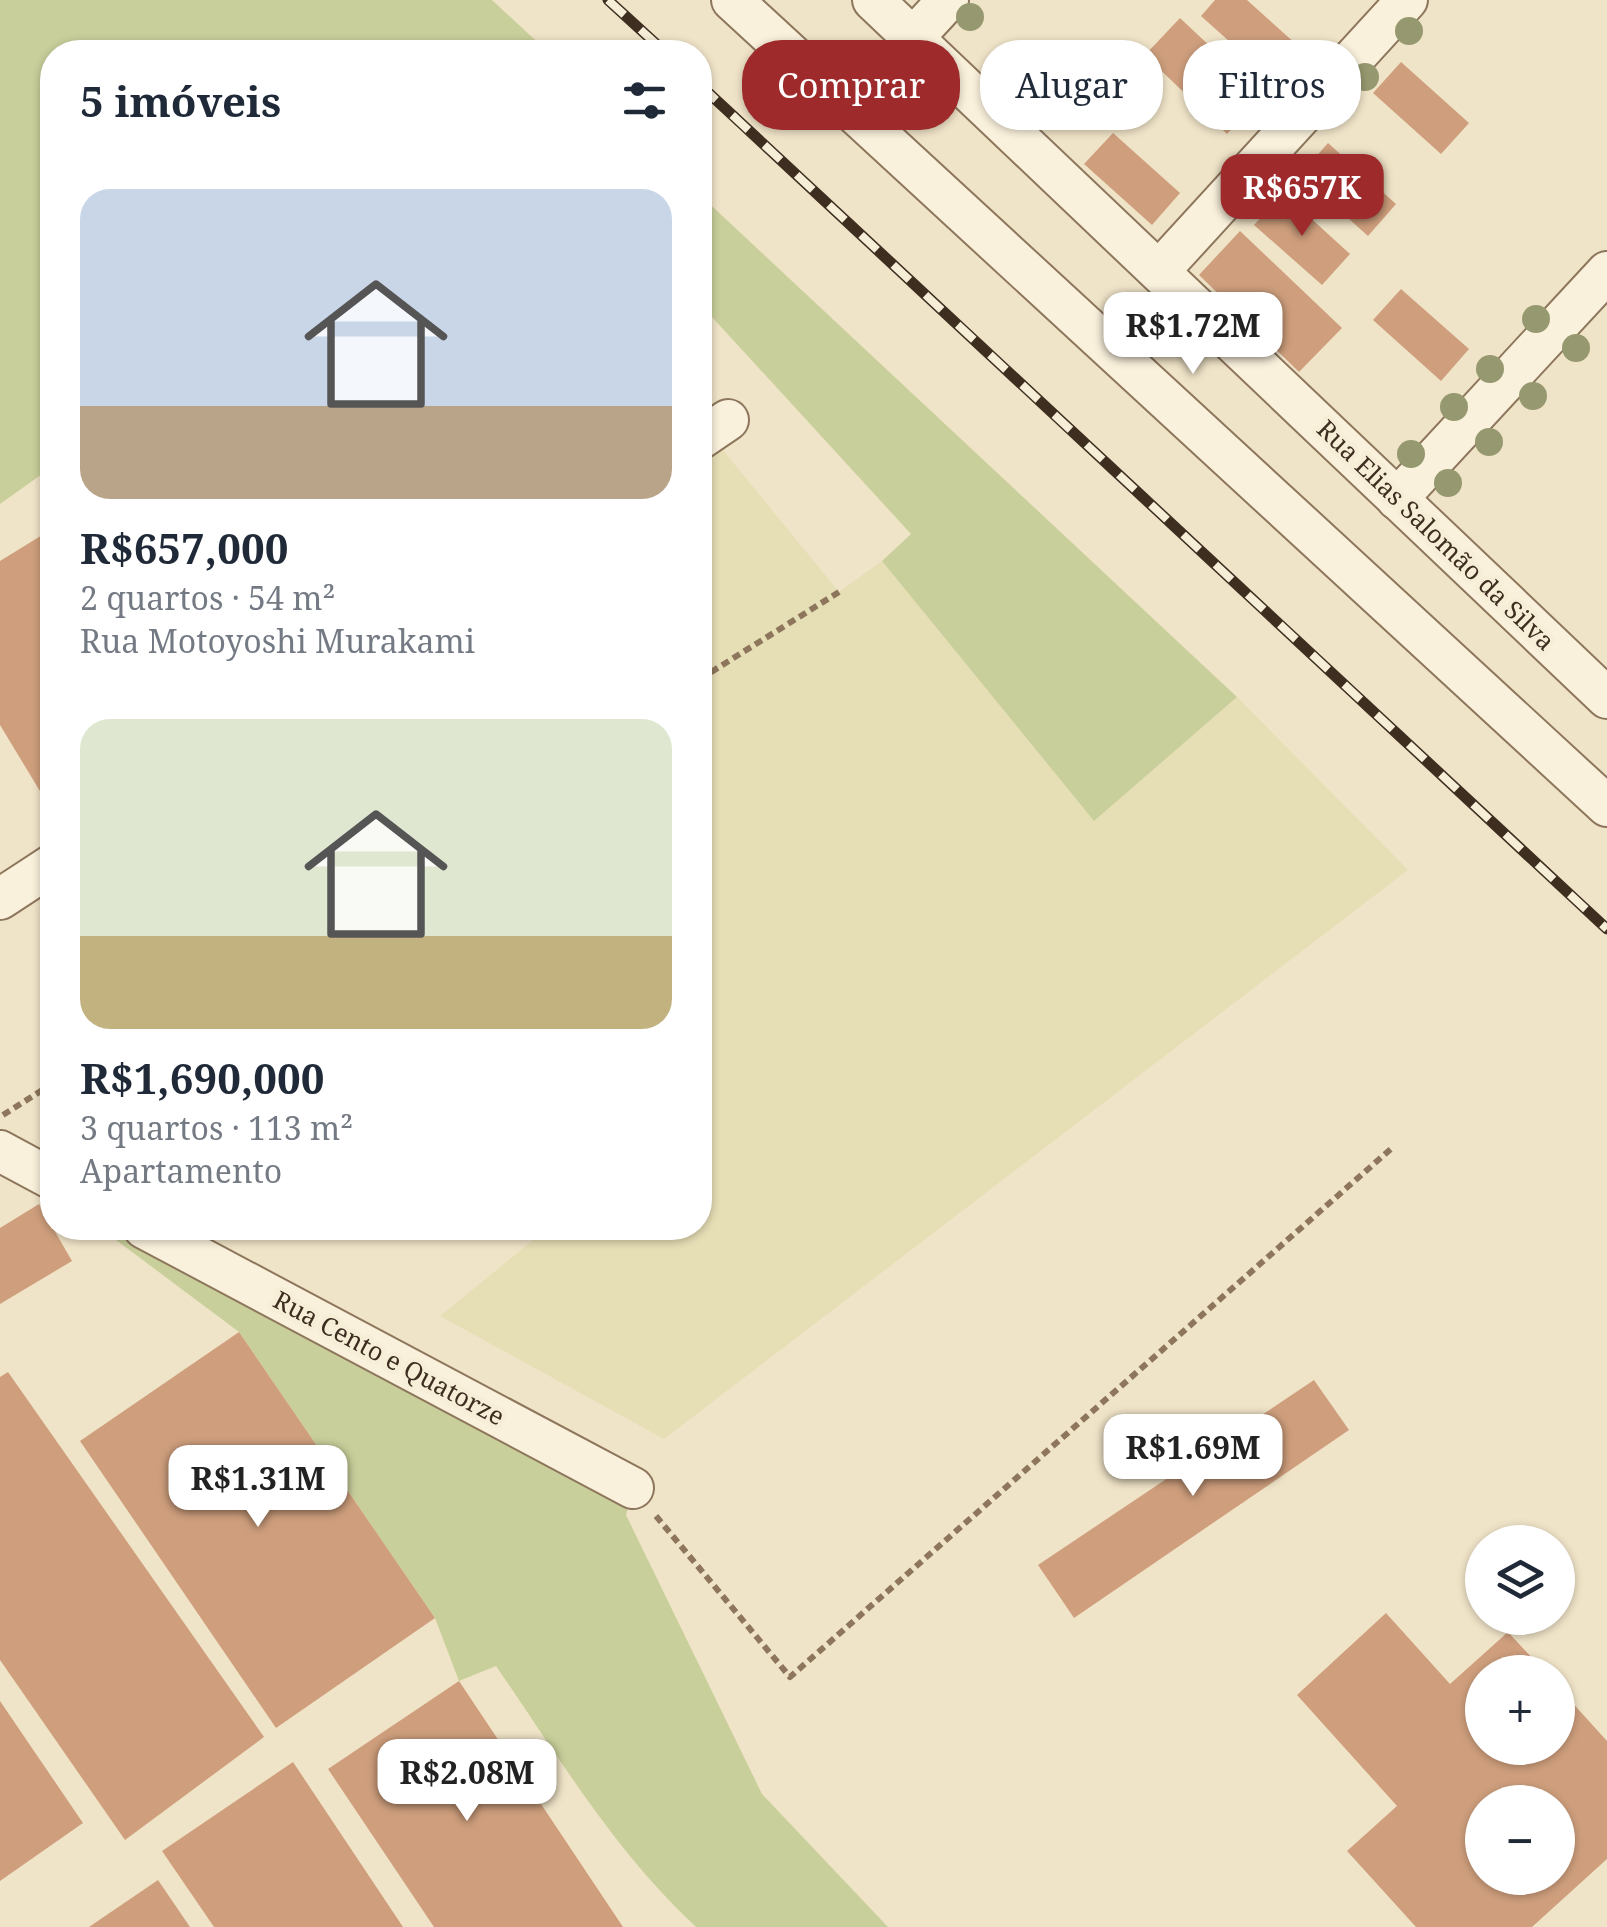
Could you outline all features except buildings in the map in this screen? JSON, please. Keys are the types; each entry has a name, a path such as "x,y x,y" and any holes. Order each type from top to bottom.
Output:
{"street":[{"path":"732,0 1607,806"},
{"name":"Rua Elias Salomão da Silva","path":"873,0 1607,698"},
{"path":"912,38 948,0"},
{"path":"1159,271 1407,0"},
{"path":"1397,499 1607,272"},
{"path":"0,899 40,873"},
{"path":"0,1151 40,1173"},
{"name":"Rua Cento e Quatorze","path":"167,1240 633,1488"}],"path":[{"path":"712,671 839,592"},
{"path":"0,1117 40,1092"},
{"path":"633,1488 790,1677 1392,1148"}],"shaded area":[{"path":"712,437 839,592 882,561 1094,821 1237,697 1408,870 664,1439 440,1316 533,1240 712,1240"}],"green space":[{"path":"0,0 492,0 535,40 40,40 40,476 0,504"},
{"path":"712,206 1237,697 1094,821 882,561 911,534 712,317"},
{"path":"116,1240 167,1240 633,1488 626,1515 762,1794 888,1927 696,1927 613,1835 496,1666 459,1681 435,1618 239,1332"}],"railway":[{"path":"608,0 652,40"},
{"path":"712,96 1607,929"}]}
